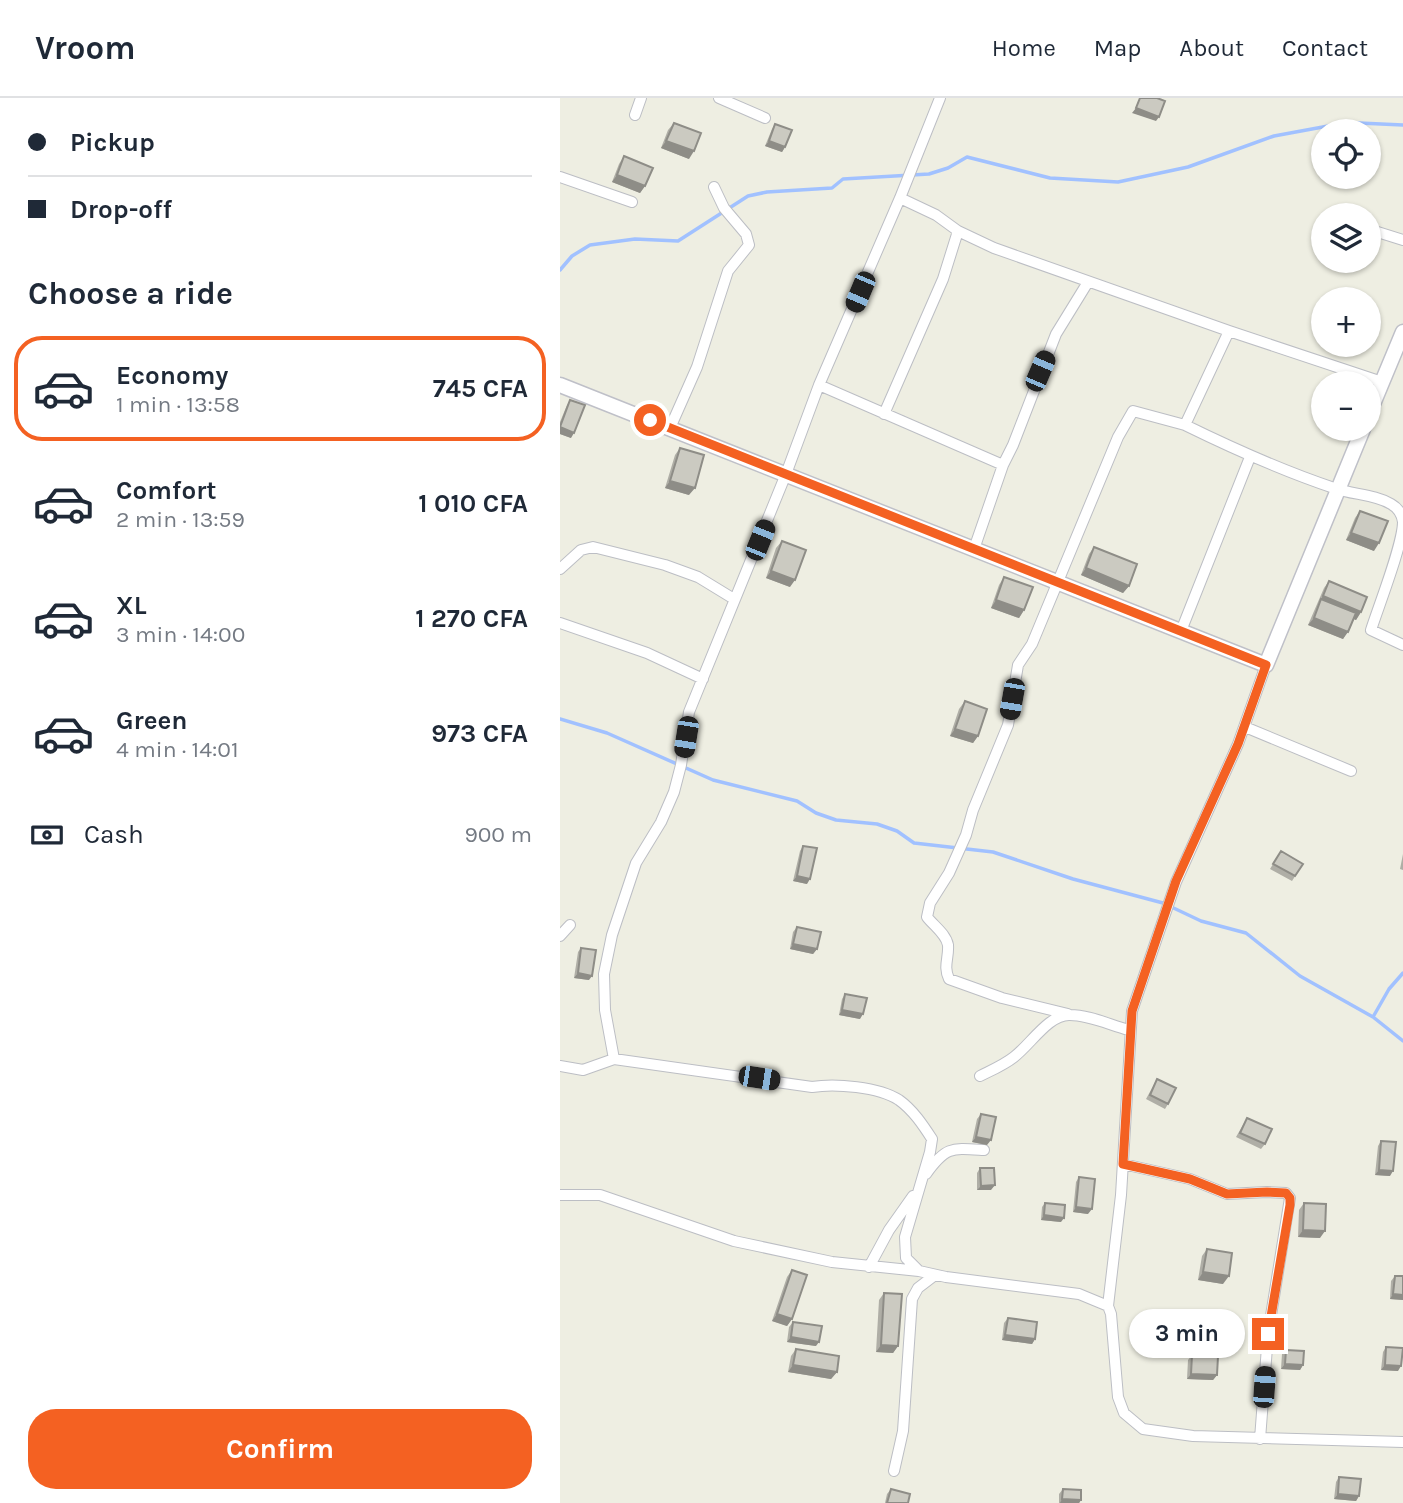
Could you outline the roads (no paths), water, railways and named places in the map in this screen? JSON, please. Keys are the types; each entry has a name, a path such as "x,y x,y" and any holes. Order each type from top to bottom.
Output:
{"street":[{"path":"635,115 641,98"},
{"path":"719,98 765,118"},
{"path":"614,1059 604,995 604,974 612,935 636,863 661,822 674,792 689,712 734,599 743,583 819,385 940,98"},
{"path":"560,177 632,202"},
{"path":"670,428 697,367 728,271 748,245 746,234 724,208 714,187"},
{"path":"900,198 936,215 958,232 994,248 1382,382 1403,332"},
{"path":"884,414 943,279 958,232"},
{"path":"1381,233 1403,240"},
{"path":"974,549 1003,465 1056,334 1088,282"},
{"path":"1185,425 1230,331"},
{"path":"560,385 1266,665"},
{"path":"819,385 1003,465"},
{"path":"1129,1030 1002,998 949,979 945,970 948,946 944,934 927,917 930,903 962,846 973,810 1007,725 1018,664 1032,644 1118,437 1133,411 1185,425 1250,457 1338,490 1367,495 1390,503 1400,513 1403,531 1371,630 1403,645"},
{"path":"1358,441 1266,665 1245,727 1176,881 1132,1011 1129,1030 1128,1112 1108,1306 1111,1314 1118,1397 1124,1413 1143,1429 1193,1436 1403,1442"},
{"path":"1181,631 1250,457"},
{"path":"560,569 581,550 593,547 665,565 698,577 734,599"},
{"path":"560,623 647,653 703,679"},
{"path":"1245,727 1351,771"},
{"path":"560,936 570,925"},
{"path":"980,1076 1016,1056 1052,1019 1068,1014"},
{"path":"560,1066 583,1070 614,1059 812,1087 837,1084 882,1093 898,1100 912,1112 932,1139 905,1237 906,1258 919,1271"},
{"path":"930,1149 984,1150"},
{"path":"869,1266 922,1180 946,1151"},
{"path":"1123,1164 1190,1179 1227,1194 1286,1193 1290,1198 1268,1334 1260,1439"},
{"path":"560,1195 600,1195 734,1241 832,1262 919,1271 1079,1294 1108,1306"},
{"path":"894,1471 903,1432 912,1299 918,1288 935,1275"}],"waterway":[{"path":"560,270 572,256 590,245 635,239 678,241 748,196 767,192 832,188 843,179 929,174 948,168 967,157 1050,178 1118,182 1188,167 1274,136 1339,124 1403,125"},
{"path":"560,719 607,733 713,780 797,801 816,813 836,820 877,824 897,831 914,843 993,852 1073,879 1163,903 1201,921 1246,933 1300,976 1373,1017 1403,1041"},
{"path":"1373,1017 1389,989 1403,973"}]}
